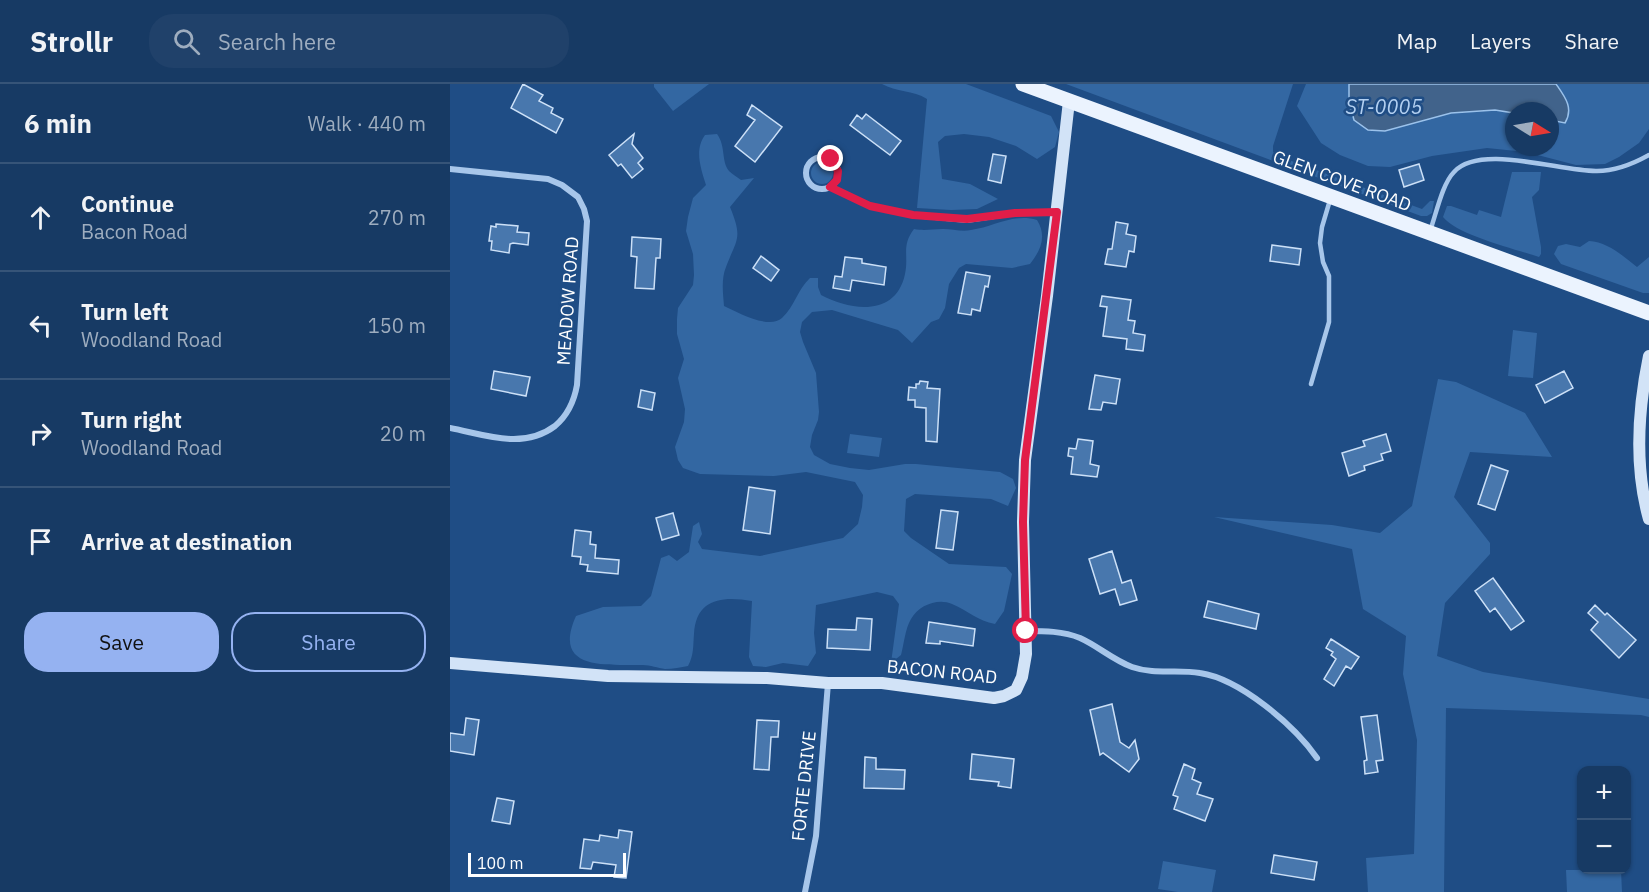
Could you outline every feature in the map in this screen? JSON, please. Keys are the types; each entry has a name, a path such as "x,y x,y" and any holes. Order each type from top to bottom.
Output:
{"main road":[{"name":"GLEN COVE ROAD","path":"1023,84 1649,314"}],"street":[{"name":"BACON ROAD","path":"450,663 608,676 767,678 882,683 986,698 1004,696 1016,690 1022,677 1026,654 1023,522 1025,460 1069,101"},
{"path":"830,187 838,176 834,162 826,157 812,160 806,168 808,182 820,189 830,187 870,206 913,215 967,219 1015,213 1057,212"},
{"name":"MEADOW ROAD","path":"450,169 548,179 561,185 578,197 584,209 588,235 577,385 570,408 559,423 544,434 530,439 510,440 450,428"},
{"path":"1649,356 1639,424 1641,478 1649,519"},
{"path":"1026,631 1059,632 1080,638 1132,668 1157,673 1200,673 1223,680 1241,690 1292,728 1317,758"},
{"name":"FORTE DRIVE","path":"805,892 816,836 828,682"}],"lane":[{"path":"1430,234 1451,175 1462,165 1493,159 1516,160 1595,171 1620,168 1649,155"},
{"path":"1311,384 1329,322 1329,276 1323,262 1320,243 1322,227 1331,198"}],"shaded area":[{"path":"654,84 709,84 673,111"},
{"path":"882,84 966,84 1051,116 1059,132 1055,147 1037,159 1016,146 989,137 964,134 945,136 938,142 942,179 970,184 998,199 977,209 917,208 927,99"},
{"path":"1066,84 1293,84 1273,152 1278,156 1422,209 1430,201 1434,201 1432,213 1421,216"},
{"path":"1306,84 1649,84 1649,129 1639,143 1605,164 1576,165 1541,156 1559,156 1559,102 1505,102 1505,150 1487,148 1432,156 1390,167 1368,166 1340,155 1321,143 1297,106"},
{"path":"717,134 722,143 725,163 729,171 741,180 754,178 730,207 737,238 723,276 724,306 761,321 776,321 782,318 810,278 818,278 821,295 846,305 871,307 892,298 900,288 905,274 906,246 914,229 968,231 1012,219 1037,220 1042,237 1037,253 1030,264 1012,268 966,264 959,268 949,284 945,308 939,319 931,322 912,343 898,330 832,310 812,312 802,322 800,332 816,373 819,412 810,447 814,455 830,464 850,468 869,470 916,464 1000,472 1013,479 1016,488 1008,506 991,499 915,494 906,499 904,531 911,538 949,564 1006,567 1012,574 1004,611 995,624 947,602 929,604 914,614 906,632 901,655 891,663 899,604 893,596 877,592 816,605 814,633 816,653 808,666 783,663 766,667 753,666 749,657 752,601 731,599 713,602 700,613 696,622 688,666 665,669 646,665 600,664 577,656 571,647 570,634 576,616 603,607 641,606 651,596 661,558 669,555 677,561 689,552 693,526 699,522 702,534 698,542 702,549 760,556 843,538 858,524 863,495 855,482 806,472 774,476 700,474 683,468 678,460 675,447 684,422 685,409 678,378 684,359 677,334 677,319 678,308 693,285 694,275 693,254 686,231 693,198 706,185 699,160 700,147 705,135"},
{"path":"822,162 830,165 833,173 830,181 822,184 814,181 811,173 814,165"},
{"path":"1512,172 1541,172 1539,190 1532,197 1541,247 1539,257 1461,230 1443,217 1447,206 1451,206 1477,215 1479,210 1501,217"},
{"path":"1589,241 1609,247 1637,267 1649,257 1649,293 1643,293 1561,264 1554,254 1558,246 1566,244 1580,247"},
{"path":"1513,330 1537,333 1533,378 1508,376"},
{"path":"1438,379 1456,382 1525,413 1552,457 1470,452 1454,497 1490,543 1490,554 1445,603 1437,656 1483,672 1649,699 1649,717 1446,708 1444,892 1368,892 1366,858 1414,854 1417,740 1403,674 1406,636 1363,609 1352,549 1214,517 1332,525 1380,533 1412,506"},
{"path":"850,434 882,438 879,457 847,453"},
{"path":"1163,861 1216,870 1212,892 1178,892 1158,889"},
{"path":"1566,870 1577,870 1577,874 1621,874 1622,892 1567,892"}],"water":[{"name":"ST-0005","path":"1349,84 1556,84 1567,103 1569,112 1565,123 1559,122 1559,102 1505,102 1505,112 1495,110 1451,113 1385,131 1368,130 1354,120 1349,101"}],"building":[{"path":"523,84 543,95 539,101 553,108 551,113 563,119 556,133 511,108"},
{"path":"752,105 782,127 755,162 735,146 755,120 747,115"},
{"path":"866,114 901,141 890,155 850,125 857,115 862,119"},
{"path":"634,134 632,144 643,158 638,163 643,169 632,178 621,164 618,166 609,155"},
{"path":"993,154 1006,156 1001,183 988,180"},
{"path":"1419,164 1424,180 1404,187 1399,170"},
{"path":"1116,222 1128,224 1126,234 1136,236 1134,252 1129,251 1126,267 1105,264 1108,249 1112,249"},
{"path":"496,224 518,226 517,232 529,233 528,245 510,244 509,253 491,250 492,241 489,241 491,226 496,227"},
{"path":"632,237 661,239 660,258 656,258 654,289 635,288 637,257 631,256"},
{"path":"1272,245 1301,249 1299,265 1270,261"},
{"path":"761,256 779,270 771,281 753,268"},
{"path":"845,257 862,259 862,263 886,267 884,285 852,280 850,291 833,288 835,276 842,277"},
{"path":"966,272 990,276 988,287 985,286 980,311 972,309 971,315 958,313"},
{"path":"1102,296 1131,300 1128,320 1135,321 1133,333 1145,335 1143,351 1126,349 1127,339 1103,336 1107,307 1100,306"},
{"path":"494,371 530,377 526,396 491,389"},
{"path":"1564,371 1573,388 1545,403 1536,385"},
{"path":"1095,375 1120,379 1116,404 1103,402 1101,410 1089,409"},
{"path":"920,381 928,382 927,388 940,389 937,442 926,441 926,408 915,407 915,400 908,400 909,387 916,388 916,384"},
{"path":"641,390 655,393 652,410 638,407"},
{"path":"1386,434 1391,451 1381,454 1383,460 1364,466 1365,470 1349,476 1342,453 1365,446 1363,441"},
{"path":"1078,439 1093,441 1090,464 1099,466 1097,477 1071,474 1073,457 1068,456 1069,448 1076,449"},
{"path":"1491,465 1508,471 1495,510 1478,504"},
{"path":"749,487 775,491 770,534 743,530"},
{"path":"941,510 958,512 953,550 936,548"},
{"path":"673,513 679,535 662,540 656,518"},
{"path":"575,530 591,532 590,544 596,545 595,558 619,560 618,574 587,571 588,565 580,564 581,557 572,556"},
{"path":"1112,551 1122,583 1131,580 1137,600 1120,605 1115,589 1100,594 1089,559"},
{"path":"1493,578 1524,621 1511,630 1495,608 1490,612 1475,591"},
{"path":"1208,601 1259,614 1256,629 1204,617"},
{"path":"1595,605 1636,640 1619,658 1591,630 1598,622 1588,613"},
{"path":"857,618 872,619 870,650 827,648 828,629 856,630"},
{"path":"929,622 975,629 973,646 940,641 940,644 926,643"},
{"path":"1331,639 1359,657 1351,669 1346,666 1334,686 1324,679 1336,659 1331,655 1333,652 1326,648"},
{"path":"1112,704 1120,742 1129,748 1135,740 1139,759 1129,772 1103,753 1100,755 1090,710"},
{"path":"1377,715 1383,760 1376,761 1378,772 1365,774 1364,761 1367,760 1361,717"},
{"path":"466,718 479,720 474,755 450,751 450,733 464,735"},
{"path":"757,720 779,721 778,737 771,737 769,770 754,769"},
{"path":"972,754 1014,759 1011,788 998,786 999,782 970,779"},
{"path":"865,757 876,758 876,769 905,770 904,789 864,788"},
{"path":"1184,764 1195,769 1192,779 1201,783 1197,794 1213,799 1205,821 1174,809 1178,797 1173,795"},
{"path":"497,798 514,801 510,824 492,821"},
{"path":"619,830 632,832 626,878 614,877 616,865 593,862 591,869 580,868 584,839 599,841 600,835 618,838"},
{"path":"1274,855 1317,862 1314,880 1271,873"}],"route":[{"path":"831,159 837,166 838,176 830,187 883,210 967,219 1015,213 1057,212 1025,460 1023,522 1026,631"}]}
